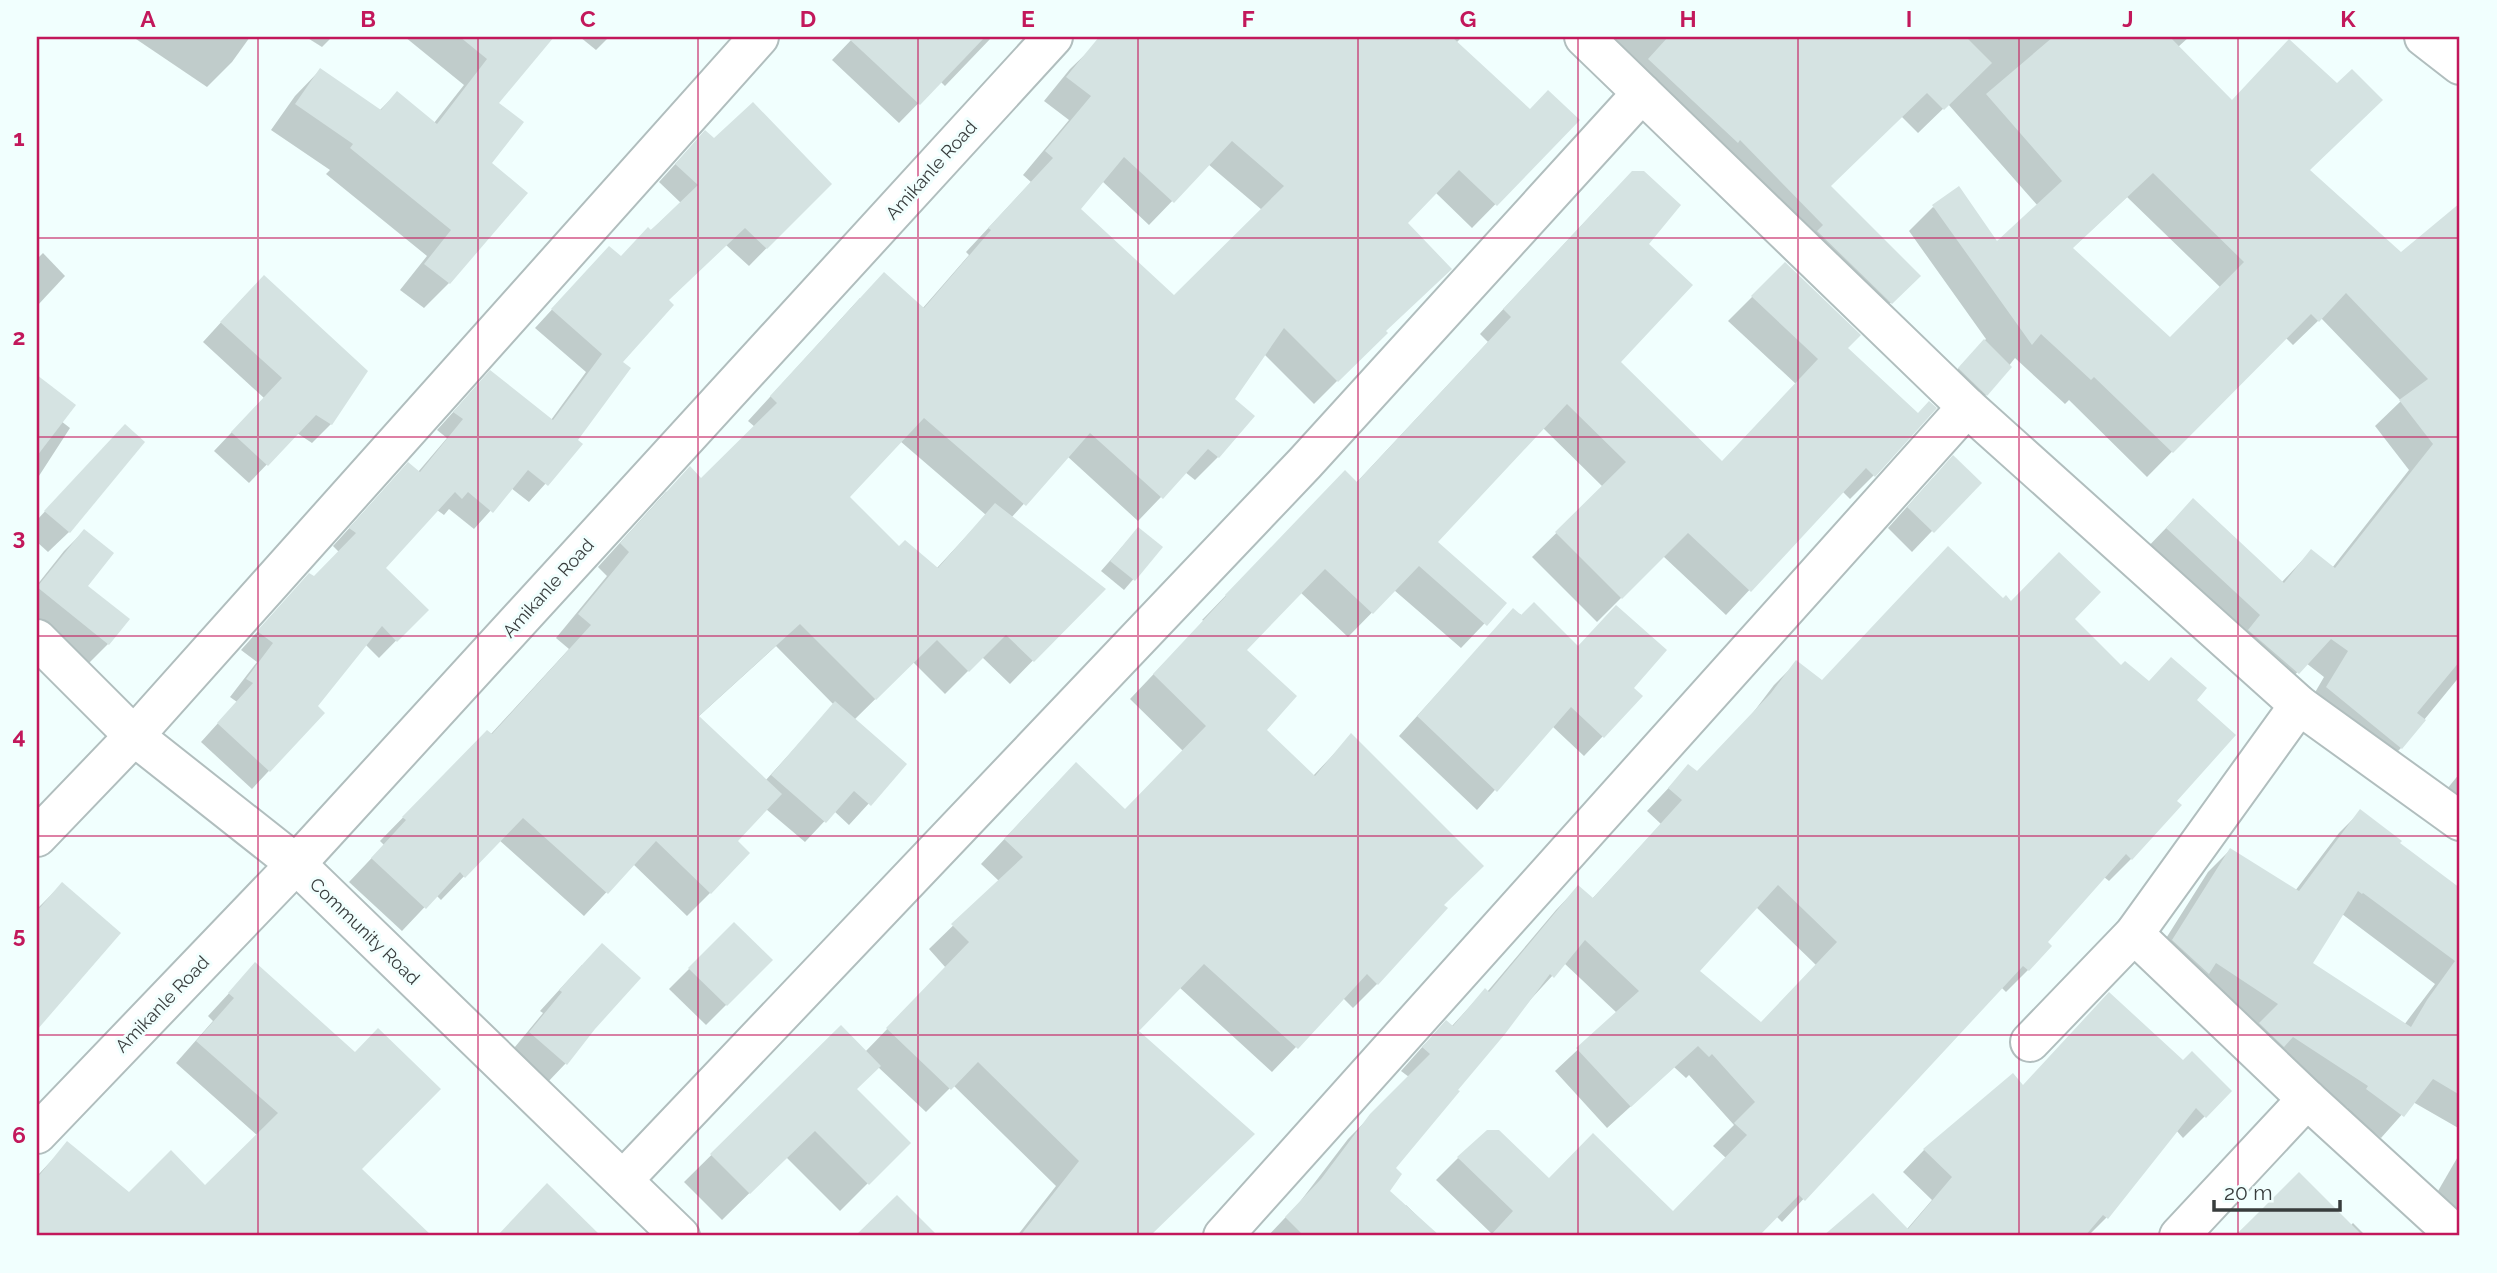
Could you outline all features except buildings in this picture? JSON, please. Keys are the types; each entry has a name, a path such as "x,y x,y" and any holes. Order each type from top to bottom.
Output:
{"street":[{"path":"37,836 134,736 758,37"},
{"name":"Amikanle Road","path":"37,1134 296,864 1053,37"},
{"path":"1584,37 1967,407 2299,705 2460,821"},
{"path":"2424,37 2460,65"},
{"path":"623,1180 1305,463 1642,93"},
{"path":"1223,1236 1967,407"},
{"name":"Community Road","path":"37,639 134,736 296,864 680,1236"},
{"path":"2030,1042 2134,934 2299,705"},
{"path":"2134,934 2307,1099 2458,1236"},
{"path":"2179,1236 2307,1099"}]}
